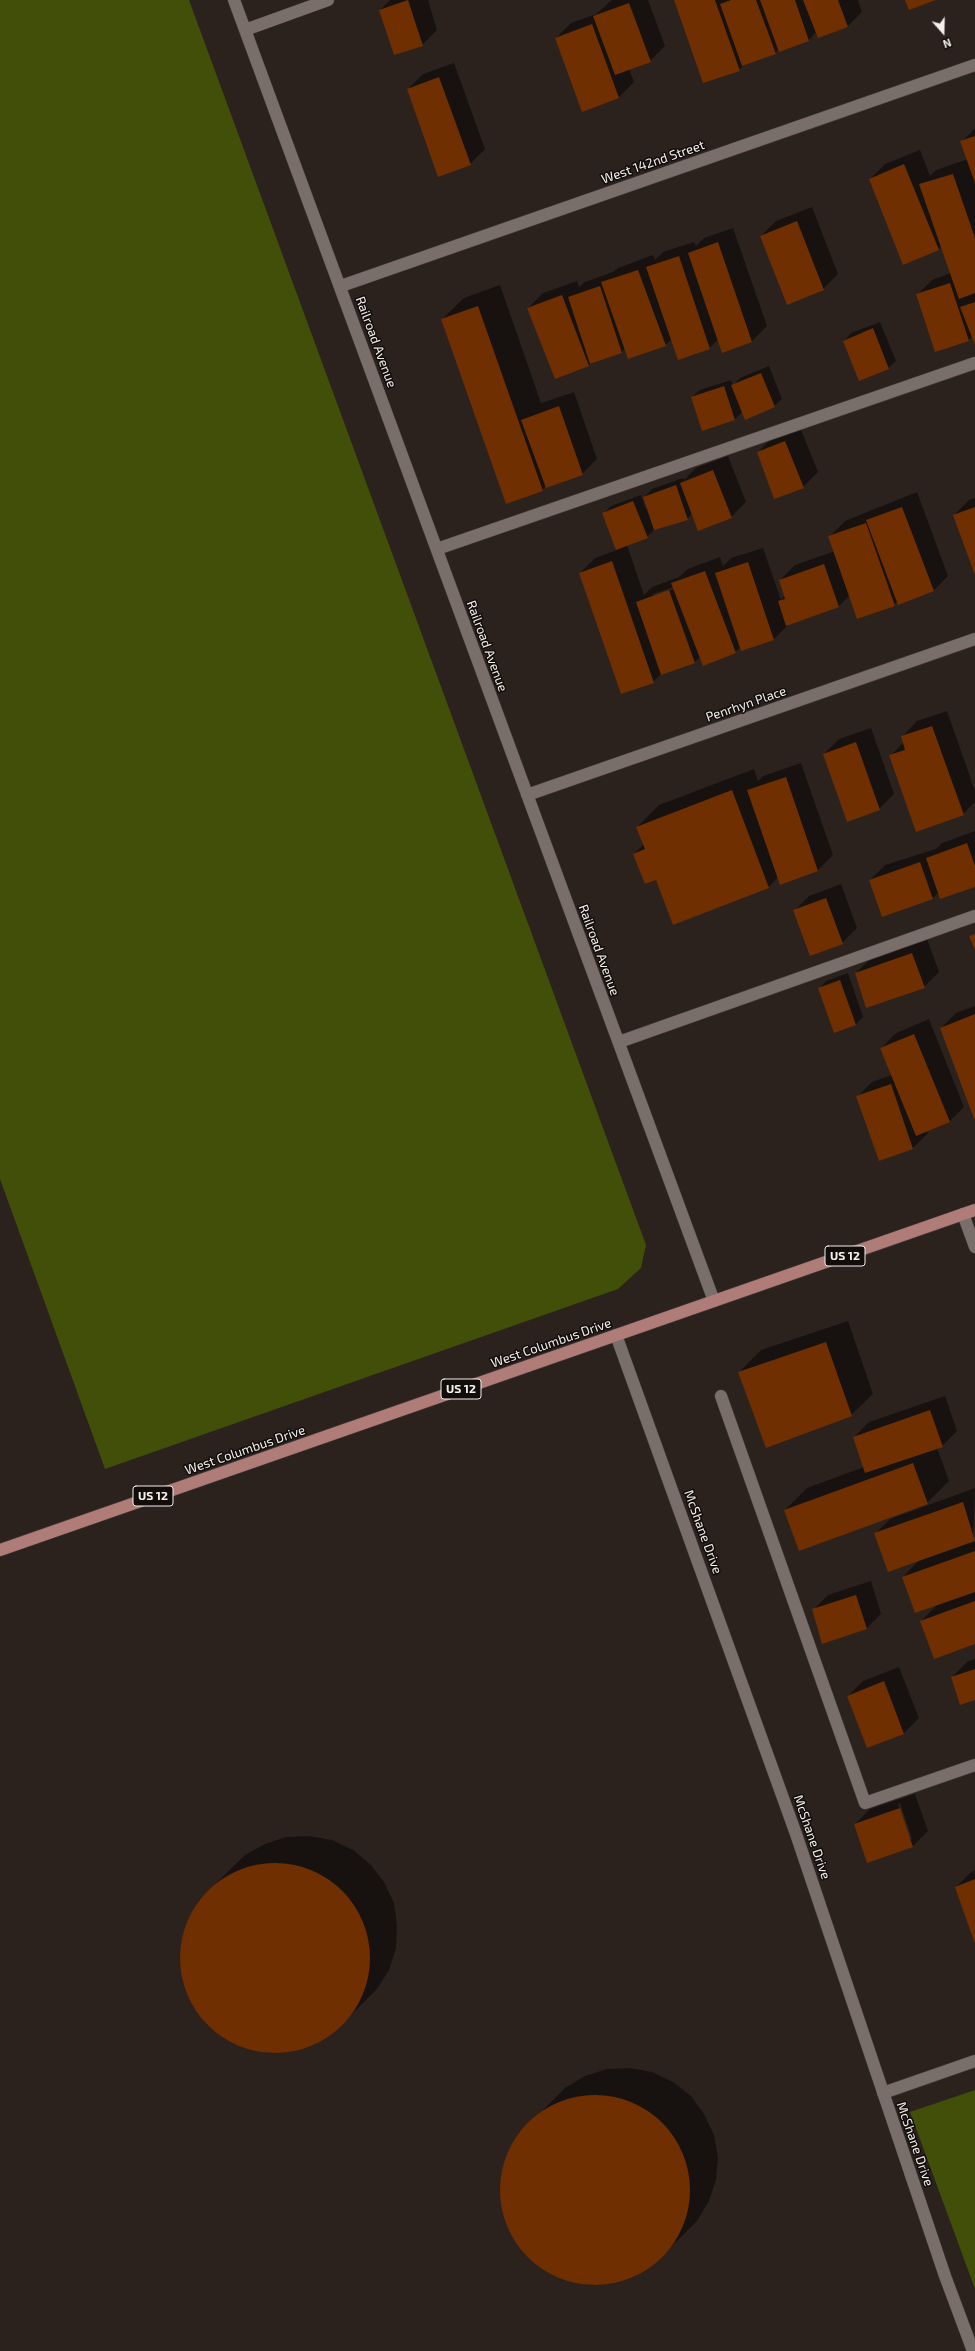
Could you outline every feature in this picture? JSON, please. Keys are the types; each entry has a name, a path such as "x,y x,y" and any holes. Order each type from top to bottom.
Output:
{"main road":[{"name":"West Columbus Drive","path":"0,1550 975,1210"}],"street":[{"name":"Railroad Avenue","path":"234,0 341,286 714,1301"},
{"path":"245,30 328,0"},
{"name":"West 142nd Street","path":"341,286 975,65"},
{"path":"437,549 975,363"},
{"name":"Penrhyn Place","path":"527,795 975,639"},
{"path":"619,1042 975,916"},
{"path":"963,1214 975,1247"},
{"name":"McShane Drive","path":"616,1335 796,1834 883,2092 973,2351"},
{"path":"721,1396 865,1803 975,1765"},
{"path":"883,2092 975,2061"}],"green space":[{"path":"0,0 189,0 646,1245 641,1268 618,1289 105,1469 0,1179"},
{"path":"975,2090 975,2289 910,2112"}],"building":[{"path":"408,0 423,46 394,55 379,10"},
{"path":"674,0 715,0 740,71 703,83"},
{"path":"731,0 756,0 776,54 742,66 720,4"},
{"path":"760,0 795,0 809,41 779,52"},
{"path":"803,0 838,0 848,27 818,38"},
{"path":"905,0 936,0 909,10"},
{"path":"629,3 651,62 615,75 593,16"},
{"path":"592,24 619,98 582,112 555,38"},
{"path":"439,77 471,165 438,177 407,89"},
{"path":"975,136 975,183 960,141"},
{"path":"904,164 939,250 903,265 869,179"},
{"path":"953,174 975,238 975,293 959,299 919,184"},
{"path":"797,221 824,290 787,305 760,236"},
{"path":"718,242 752,342 722,353 688,253"},
{"path":"679,256 710,349 678,360 646,267"},
{"path":"638,270 666,346 628,359 601,282"},
{"path":"950,283 969,341 935,352 916,294"},
{"path":"600,286 622,353 590,364 568,297"},
{"path":"562,295 589,366 555,379 527,308"},
{"path":"975,302 975,345 960,307"},
{"path":"478,306 543,491 506,504 441,319"},
{"path":"873,328 889,369 859,381 843,341"},
{"path":"761,373 775,407 745,420 731,385"},
{"path":"724,386 735,420 702,431 691,397"},
{"path":"559,406 583,475 546,488 521,420"},
{"path":"785,441 804,488 774,499 757,452"},
{"path":"713,470 732,518 698,531 680,483"},
{"path":"676,485 688,520 654,530 643,497"},
{"path":"633,501 648,538 616,550 602,513"},
{"path":"902,507 934,591 898,605 866,520"},
{"path":"975,507 975,575 953,515"},
{"path":"866,523 895,606 857,619 828,536"},
{"path":"612,561 654,683 621,694 579,573"},
{"path":"748,562 774,640 741,651 715,573"},
{"path":"824,564 839,607 786,626 778,601 785,599 779,580"},
{"path":"705,571 736,653 703,666 671,583"},
{"path":"669,590 695,663 661,675 636,602"},
{"path":"932,726 964,815 916,832 889,755 905,750 901,736"},
{"path":"856,742 880,810 847,822 823,754"},
{"path":"786,777 818,871 780,885 747,790"},
{"path":"732,790 769,888 673,925 656,880 645,884 633,854 645,849 636,827"},
{"path":"967,843 975,866 975,887 940,899 926,858"},
{"path":"920,862 933,899 882,917 869,880"},
{"path":"826,898 843,944 810,956 793,910"},
{"path":"975,934 975,950 969,936"},
{"path":"912,953 925,988 866,1008 855,973"},
{"path":"840,980 856,1025 834,1033 818,988"},
{"path":"975,1014 975,1121 940,1028"},
{"path":"914,1034 950,1122 916,1136 880,1048"},
{"path":"891,1084 913,1149 879,1161 856,1096"},
{"path":"826,1342 852,1416 766,1448 738,1372"},
{"path":"930,1410 943,1447 865,1473 853,1437"},
{"path":"913,1463 928,1504 799,1551 784,1510"},
{"path":"963,1502 975,1541 888,1572 874,1533"},
{"path":"975,1551 975,1592 915,1613 902,1577"},
{"path":"856,1595 867,1629 822,1644 812,1609"},
{"path":"975,1601 975,1644 934,1659 920,1621"},
{"path":"975,1669 975,1700 960,1705 951,1677"},
{"path":"884,1681 904,1734 867,1748 847,1696"},
{"path":"900,1808 913,1847 867,1863 854,1824"},
{"path":"266,1863 284,1863 303,1867 320,1874 335,1884 349,1898 359,1913 366,1930 370,1949 370,1967 366,1986 359,2003 349,2018 335,2032 320,2042 303,2049 284,2053 266,2053 247,2049 230,2042 215,2032 201,2018 191,2003 184,1986 180,1967 180,1949 184,1930 191,1913 201,1898 215,1884 230,1874 247,1867"},
{"path":"975,1879 975,1944 955,1887"},
{"path":"586,2095 604,2095 623,2099 640,2106 655,2116 669,2130 679,2145 686,2162 690,2181 690,2199 686,2218 679,2235 669,2250 655,2264 640,2274 623,2281 604,2285 586,2285 567,2281 550,2274 535,2264 521,2250 511,2235 504,2218 500,2199 500,2181 504,2162 511,2145 521,2130 535,2116 550,2106 567,2099"}]}
